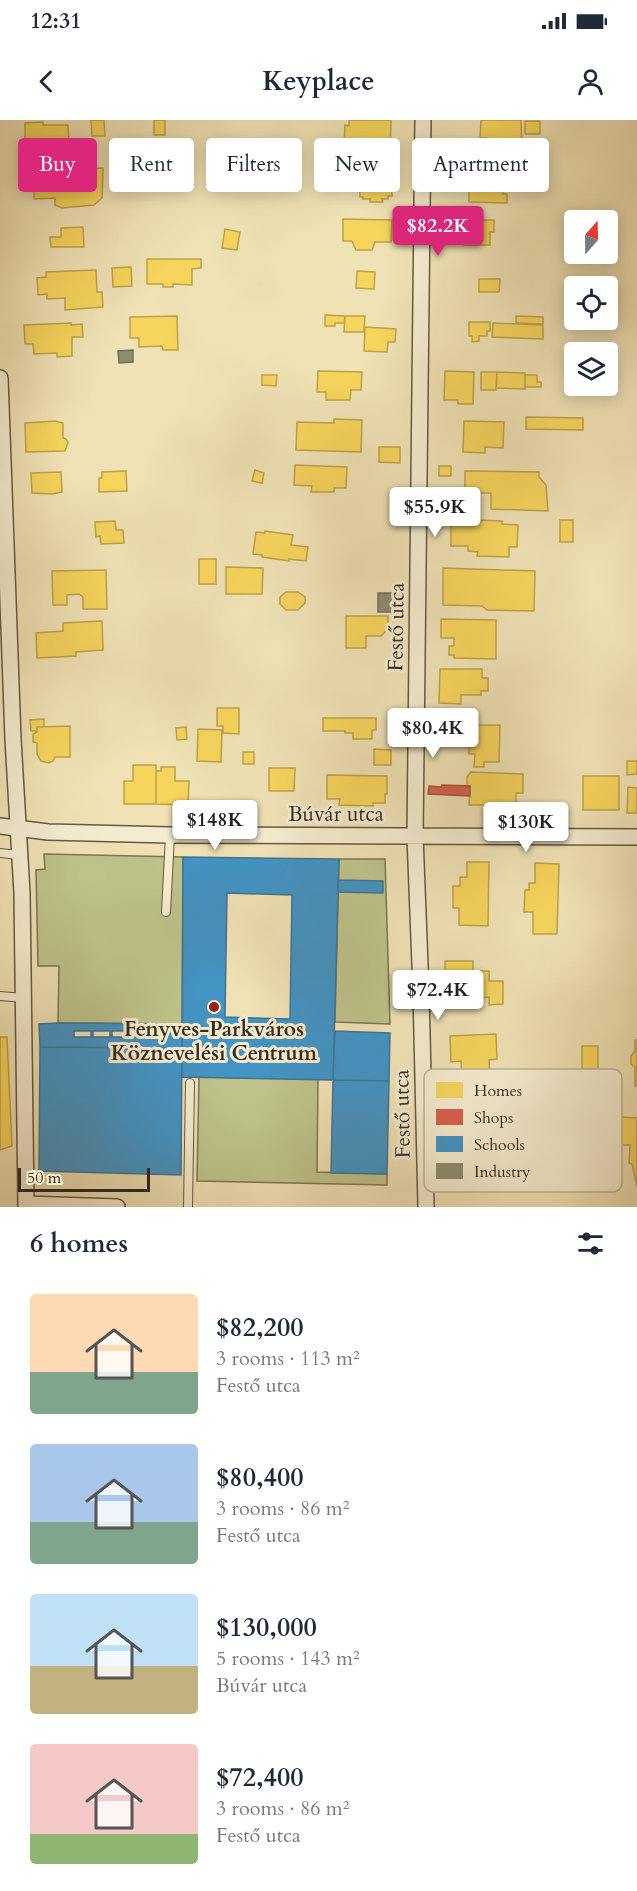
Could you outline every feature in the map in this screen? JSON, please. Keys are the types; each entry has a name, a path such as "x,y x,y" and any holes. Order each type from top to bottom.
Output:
{"street":[{"name":"Festő utca","path":"423,120 415,836 424,1121"},
{"path":"0,378 24,999 26,1205 117,1207"},
{"name":"Búvár utca","path":"0,825 48,832 170,835 637,837"},
{"name":"Festő utca","path":"426,1192 426,1207"}],"lane":[{"path":"166,912 170,835"},
{"path":"0,853 19,855"},
{"path":"0,996 24,999"},
{"path":"188,1207 190,1083"}],"green space":[{"path":"44,854 183,857 182,1024 58,1023 59,966 38,966 36,870 45,869"},
{"path":"339,859 385,859 390,1024 335,1022"},
{"path":"199,1077 318,1079 317,1172 387,1174 387,1185 197,1181"}],"building: Homes":[{"path":"91,120 104,120 105,136 92,136"},
{"path":"154,120 165,120 165,135 154,135"},
{"path":"349,120 391,120 391,138 344,138 345,125 349,126"},
{"path":"481,120 521,120 522,138 480,138"},
{"path":"525,121 540,121 540,134 525,134"},
{"path":"43,122 43,125 68,125 69,138 25,138 25,123"},
{"path":"97,168 103,168 102,198 94,205 62,208 55,205 55,198 34,199 34,192 97,192"},
{"path":"360,192 392,192 392,196 382,199 383,202 370,202 370,199 360,197"},
{"path":"469,192 507,194 507,203 469,202"},
{"path":"343,219 392,220 391,242 375,242 372,250 356,250 352,241 343,241"},
{"path":"465,220 494,220 494,232 490,232 490,245 464,245"},
{"path":"83,227 84,247 51,247 50,237 61,237 61,228"},
{"path":"225,229 240,232 237,250 222,248"},
{"path":"147,259 201,259 201,268 192,269 192,285 173,284 173,287 163,287 163,284 147,284"},
{"path":"131,267 132,286 113,287 112,268"},
{"path":"96,270 97,292 102,292 103,307 65,310 65,298 47,299 47,294 38,295 37,278 46,277 46,272"},
{"path":"357,271 375,272 374,289 356,288"},
{"path":"479,279 500,279 499,292 479,292"},
{"path":"325,315 345,316 344,323 325,326"},
{"path":"177,316 178,350 163,350 162,346 139,347 139,338 130,338 130,317"},
{"path":"345,316 365,316 364,332 344,332"},
{"path":"516,316 543,317 543,324 516,323"},
{"path":"469,322 490,322 490,331 487,331 487,336 479,336 479,341 472,342 472,336 469,336"},
{"path":"71,323 71,325 82,324 83,337 72,337 72,356 57,357 57,353 34,354 33,344 25,344 24,325"},
{"path":"493,323 543,325 543,339 492,337"},
{"path":"365,327 396,329 395,342 388,342 387,352 364,351"},
{"path":"318,371 362,372 361,390 351,390 350,400 326,400 326,392 317,392"},
{"path":"445,371 474,372 473,404 458,404 458,400 444,400"},
{"path":"481,372 497,372 496,390 481,390"},
{"path":"497,372 525,373 525,389 496,388"},
{"path":"262,375 277,375 276,386 262,385"},
{"path":"525,375 537,375 537,382 541,382 541,387 525,387"},
{"path":"526,417 583,418 583,430 526,429"},
{"path":"334,419 362,420 361,452 296,450 297,422 334,423"},
{"path":"55,421 63,423 63,438 68,443 65,451 26,452 25,423"},
{"path":"464,421 504,422 503,448 485,447 485,453 463,452"},
{"path":"379,447 400,447 400,463 379,462"},
{"path":"295,465 347,467 346,488 334,488 334,492 311,492 312,486 294,485"},
{"path":"439,466 451,466 451,476 439,476"},
{"path":"255,470 264,473 262,483 252,481"},
{"path":"126,471 127,491 99,492 99,478 102,478 102,472"},
{"path":"465,471 539,472 539,477 546,485 548,511 491,509 491,493 465,493"},
{"path":"61,472 62,492 32,493 31,473"},
{"path":"478,520 502,521 502,524 518,525 517,547 509,547 509,557 477,556 478,552 468,551 468,546 451,546 451,523 477,524"},
{"path":"560,520 573,520 573,542 560,542"},
{"path":"115,521 116,530 123,530 124,543 101,544 100,536 96,537 95,522"},
{"path":"265,531 293,535 291,545 308,547 306,561 289,559 289,561 253,554 256,532 265,533"},
{"path":"199,559 216,559 216,584 199,584"},
{"path":"226,567 263,568 262,594 226,594"},
{"path":"443,568 535,571 534,611 487,610 482,606 443,605"},
{"path":"106,570 107,609 83,609 83,597 79,594 67,595 67,605 53,605 52,571"},
{"path":"286,592 298,592 305,597 305,603 298,610 286,610 280,604 280,597"},
{"path":"346,616 388,616 388,629 381,636 366,636 366,648 346,648"},
{"path":"441,619 496,620 496,659 454,658 454,655 449,655 449,646 454,646 454,638 441,638"},
{"path":"102,621 103,650 76,652 76,656 37,658 36,633 63,631 63,623"},
{"path":"440,669 482,669 482,678 488,678 488,691 481,691 481,695 461,695 461,704 439,703"},
{"path":"217,708 239,708 239,734 223,733 223,726 217,726"},
{"path":"323,718 376,718 376,730 372,730 372,739 353,739 353,733 323,731"},
{"path":"44,719 44,727 37,727 37,731 31,731 30,720"},
{"path":"469,725 500,725 499,762 484,762 484,767 474,767 475,754 469,754"},
{"path":"70,726 70,757 55,757 49,763 41,761 37,754 37,743 33,742 33,734 37,732 37,727"},
{"path":"186,727 187,739 177,740 176,728"},
{"path":"198,729 222,730 221,762 197,761"},
{"path":"374,749 391,750 391,765 374,765"},
{"path":"243,752 254,752 254,764 243,764"},
{"path":"627,761 637,761 637,774 627,775"},
{"path":"133,765 156,765 156,804 124,804 124,781 133,781"},
{"path":"161,767 175,767 175,781 189,781 188,805 156,804 156,771 161,771"},
{"path":"269,768 295,768 294,791 269,791"},
{"path":"471,772 523,774 523,793 516,793 516,806 505,806 505,810 488,810 488,805 469,805 470,786 467,786 467,777"},
{"path":"327,775 387,776 385,803 373,803 373,806 339,805 340,799 327,799"},
{"path":"583,776 619,776 619,810 583,810"},
{"path":"628,787 637,788 637,813 627,813"},
{"path":"467,862 489,862 488,926 459,925 459,908 453,908 453,886 460,886 460,877 467,877"},
{"path":"535,863 559,864 557,934 533,934 533,912 524,912 525,890 529,890 529,883 535,883"},
{"path":"445,961 473,961 473,971 489,971 489,981 503,981 503,1004 489,1005 489,997 481,998 481,1004 464,1004 464,983 445,983"},
{"path":"496,1034 497,1059 489,1060 489,1069 461,1069 461,1061 451,1062 450,1036"},
{"path":"0,1037 7,1037 12,1146 0,1150"},
{"path":"635,1040 637,1040 637,1086 635,1086 635,1067 631,1064 631,1056 635,1051"},
{"path":"582,1046 598,1046 598,1069 582,1069"},
{"path":"622,1117 637,1118 637,1186 632,1164 629,1163 630,1145 622,1145"}],"building: Shops":[{"path":"442,785 470,786 470,796 428,794 429,786 441,787"}],"building: Schools":[{"path":"183,857 339,859 333,1080 182,1077","holes":["227,893 292,895 290,1019 225,1017"]},
{"path":"338,880 383,881 383,893 338,892"},
{"path":"39,1024 182,1024 182,1048 40,1047","holes":["74,1031 91,1031 91,1037 74,1037","93,1031 110,1031 110,1037 93,1037","112,1031 129,1031 129,1037 112,1037","131,1031 148,1031 148,1037 131,1037"]},
{"path":"335,1031 390,1033 389,1081 333,1080"},
{"path":"40,1047 182,1048 181,1175 39,1171"},
{"path":"333,1080 389,1081 387,1174 331,1173"}],"building: Industry":[{"path":"133,350 133,362 119,363 118,351"},
{"path":"378,593 399,593 398,612 378,612"}],"place":[{"name":"Fenyves-Parkváros Köznevelési Centrum","path":"214,1007"}]}
